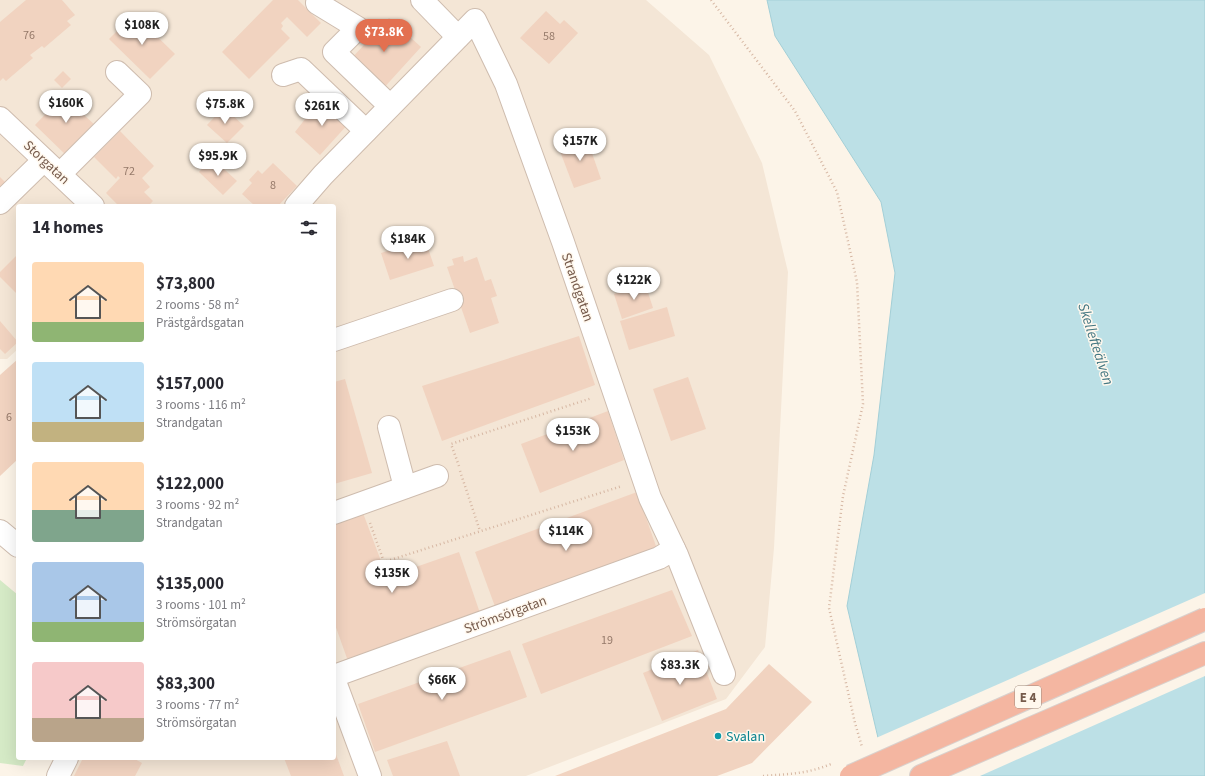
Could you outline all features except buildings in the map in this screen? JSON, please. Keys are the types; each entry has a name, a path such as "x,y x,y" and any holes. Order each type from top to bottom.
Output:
{"highway":[{"name":"E 4","path":"851,776 1205,619"},
{"name":"E 4","path":"921,776 1205,653"}],"street":[{"path":"298,204 323,175 458,37 422,0"},
{"path":"317,3 358,28 334,52 390,106"},
{"name":"Strandgatan","path":"458,37 475,20 506,84 650,498 675,552 724,674"},
{"path":"283,75 301,69 366,131"},
{"path":"0,203 52,167 140,94 117,72"},
{"name":"Storgatan","path":"0,118 91,204"},
{"path":"336,339 452,300"},
{"path":"389,427 405,487"},
{"path":"336,512 437,476"},
{"path":"0,531 16,544"},
{"name":"Strömsörgatan","path":"336,675 675,552"},
{"path":"336,684 370,776"},
{"path":"58,776 66,760"}],"path":[{"path":"711,0 794,111 838,192 857,282 863,404 843,496 829,608 855,723 864,753"},
{"path":"480,531 451,444 614,391"},
{"path":"362,502 384,562 643,479"},
{"path":"763,776 814,771 832,764"}],"shaded area":[{"path":"0,0 646,0 709,55 762,163 788,272 774,548 765,647 726,699 526,776 66,776 73,760 336,760 336,204 16,204 16,351 7,359 0,359"}],"green space":[{"path":"0,580 16,593 16,760 26,760 23,766 0,763"}],"water":[{"name":"Skellefteälven","path":"767,0 1205,0 1205,776 887,776 847,606 874,455 895,273 881,202 775,36"}],"pier":[{"path":"1205,593 1205,676 980,776 885,776 876,738"}],"place":[{"name":"Svalan","path":"718,736"}]}
